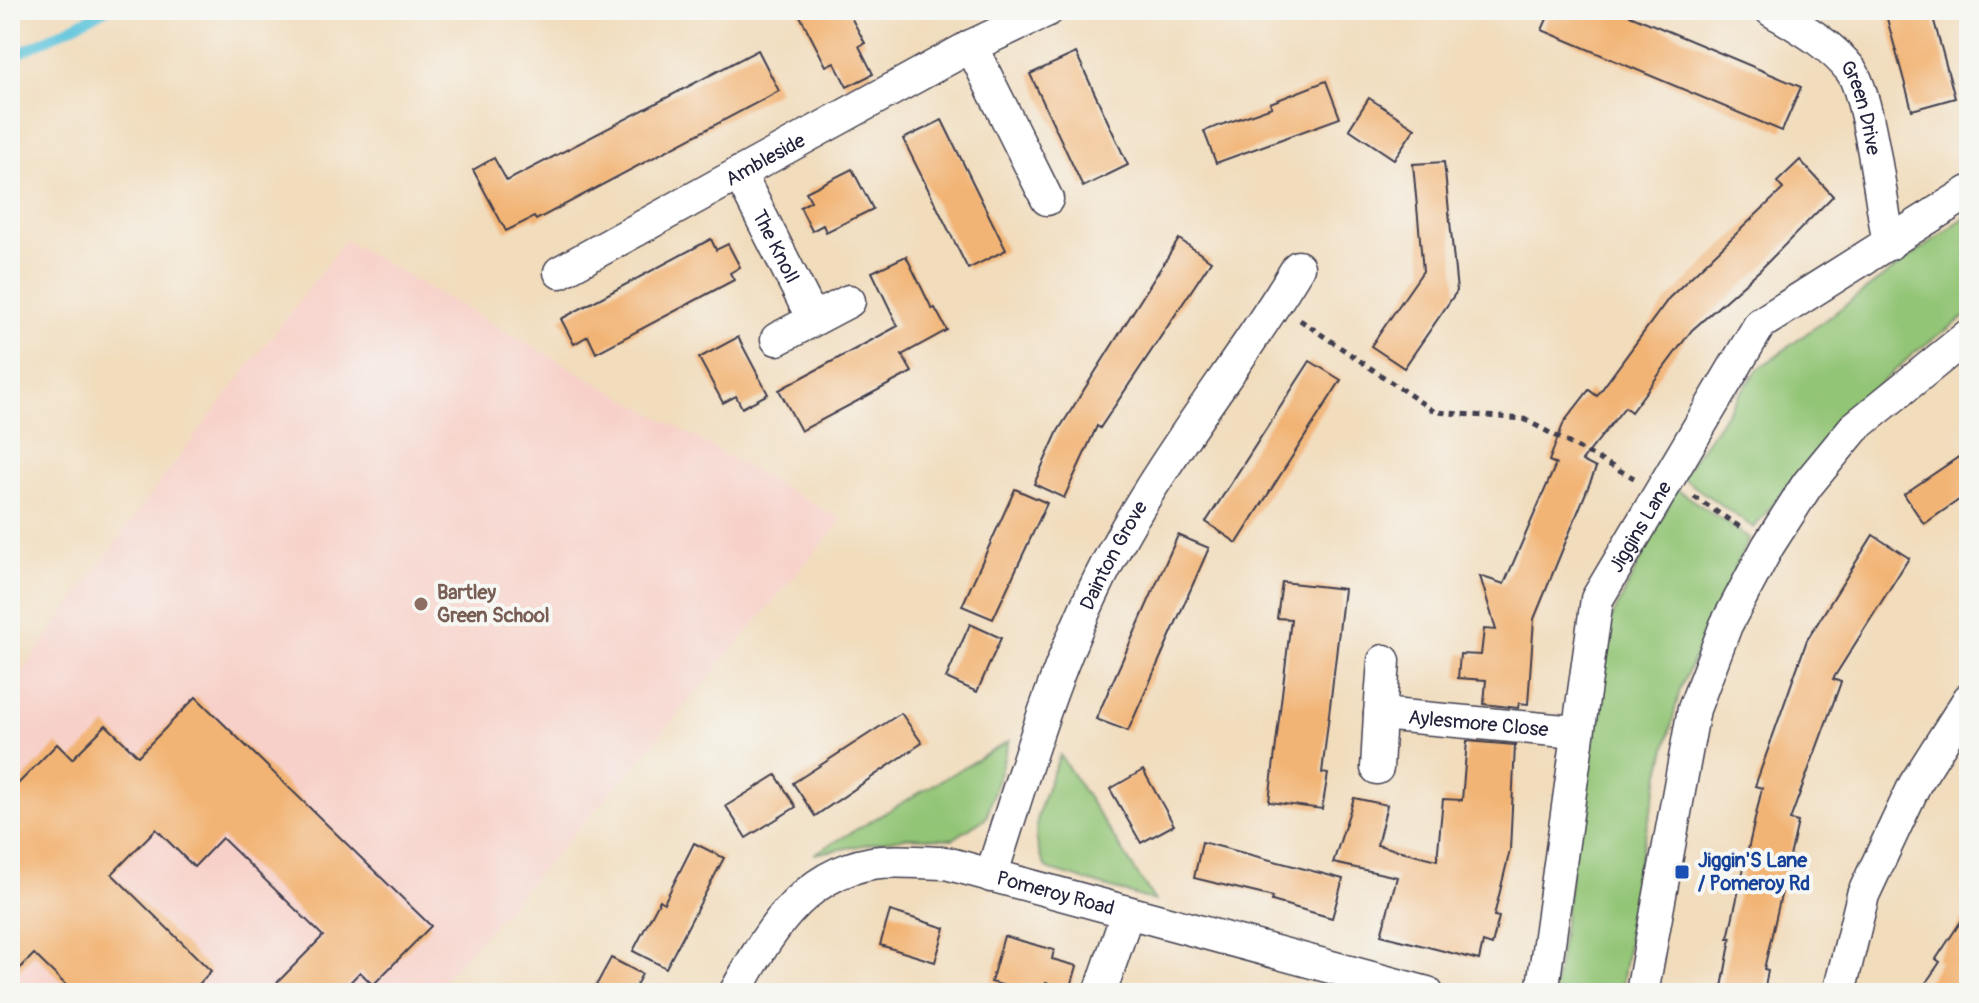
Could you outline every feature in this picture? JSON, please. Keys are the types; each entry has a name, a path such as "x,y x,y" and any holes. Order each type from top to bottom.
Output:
{"street":[{"name":"Ambleside","path":"560,272 971,46 1048,10"},
{"name":"Green Drive","path":"1771,10 1817,38 1852,71 1866,113 1889,244"},
{"path":"971,46 1047,199"},
{"name":"The Knoll","path":"739,173 813,319"},
{"name":"Jiggins Lane","path":"1542,993 1576,732 1597,599 1760,324 1969,192"},
{"name":"Dainton Grove","path":"991,876 1054,679 1116,547 1208,400 1276,304 1298,267"},
{"path":"777,339 849,301"},
{"path":"1642,993 1694,709 1726,625 1768,546 1807,485 1854,428 1969,335"},
{"name":"Aylesmore Close","path":"1377,768 1384,661"},
{"path":"1839,993 1863,895 1915,784 1969,699"},
{"name":"Aylesmore Close","path":"1380,714 1576,732"},
{"name":"Pomeroy Road","path":"735,993 767,934 805,894 829,876 873,863 946,863 1427,993"},
{"path":"1100,993 1127,914"}],"path":[{"path":"10,18 19,10"},
{"path":"1276,304 1435,412 1524,419 1631,477 1666,478 1768,546"}],"shaded area":[{"name":"Bartley Green School","path":"345,241 842,520 642,757 432,993 10,993 10,687 163,478"}],"green space":[{"path":"1969,214 1969,314 1915,352 1845,416 1754,528 1681,477 1757,370"},
{"path":"1676,489 1749,538 1680,689 1640,857 1621,993 1554,993 1606,630"},
{"path":"1009,741 986,818 953,839 907,837 814,854"},
{"path":"1060,755 1155,901 1047,869 1040,855 1037,827 1043,798"}],"building":[{"path":"797,10 847,10 865,43 859,46 873,74 847,87 834,62 826,66"},
{"path":"1551,10 1618,10 1801,87 1782,131 1542,30"},
{"path":"1905,10 1931,10 1955,98 1912,110 1886,15"},
{"path":"758,50 779,91 536,220 534,217 506,231 473,170 494,158 507,181"},
{"path":"1076,53 1128,165 1083,187 1030,74"},
{"path":"1326,81 1340,118 1216,163 1204,131 1272,107 1270,103"},
{"path":"1369,98 1415,128 1394,159 1349,129"},
{"path":"942,120 1006,250 968,269 903,139"},
{"path":"1800,160 1833,196 1760,270 1692,330 1631,412 1625,407 1582,461 1596,468 1534,619 1528,704 1519,703 1518,708 1484,704 1486,680 1458,678 1460,654 1481,655 1484,629 1496,630 1480,576 1504,584 1556,464 1549,461 1564,422 1589,390 1597,396 1669,298 1783,189 1777,182"},
{"path":"1444,162 1457,291 1404,368 1371,346 1423,271 1413,164"},
{"path":"852,169 873,209 826,232 823,225 812,231 800,207 811,201 806,192"},
{"path":"711,239 716,250 728,244 740,267 730,273 734,280 596,353 588,336 574,344 561,319"},
{"path":"1179,239 1211,261 1100,428 1097,426 1064,498 1034,484 1058,431"},
{"path":"906,256 932,309 935,308 947,330 902,355 912,372 801,431 779,390 898,326 872,272"},
{"path":"738,337 768,394 742,408 736,396 723,403 699,358"},
{"path":"1310,361 1341,380 1237,543 1206,522"},
{"path":"1969,450 1969,493 1924,524 1904,494"},
{"path":"1015,489 1047,503 993,619 962,606"},
{"path":"1178,535 1209,548 1128,731 1096,719"},
{"path":"1873,535 1909,558 1833,679 1841,682 1790,820 1798,822 1764,969 1768,970 1764,993 1721,993 1731,938 1728,938 1762,788 1755,786 1807,640"},
{"path":"1282,582 1344,589 1322,773 1328,774 1322,809 1269,802 1291,619 1277,618"},
{"path":"970,624 1001,638 977,692 946,678"},
{"path":"196,697 431,926 373,985 360,972 340,993 267,993 323,936 222,838 194,867 156,829 112,874 211,971 191,993 74,993 34,954 10,979 10,792 57,744 72,759 106,725 138,756"},
{"path":"901,713 922,743 815,816 793,783"},
{"path":"1467,741 1515,745 1510,850 1494,916 1499,917 1492,945 1483,942 1479,960 1381,935 1397,877 1333,863 1354,798 1387,805 1377,845 1437,860 1443,799 1462,800"},
{"path":"1143,770 1174,825 1141,843 1110,789"},
{"path":"776,775 796,807 746,838 726,806"},
{"path":"1202,842 1343,879 1332,918 1272,901 1273,897 1194,878"},
{"path":"694,843 724,858 666,968 633,951 660,900 664,903"},
{"path":"1969,909 1969,993 1919,993 1940,962 1936,959"},
{"path":"890,911 945,928 935,962 880,945"},
{"path":"1004,936 1054,950 1052,959 1077,966 1070,990 1046,983 1043,993 1030,993 991,982"},
{"path":"611,958 642,974 632,993 592,993"}],"waterway":[{"path":"10,58 105,10"}],"place":[{"name":"Bartley Green School","path":"421,604"},
{"name":"Jiggin'S Lane / Pomeroy Rd","path":"1682,872"}]}
